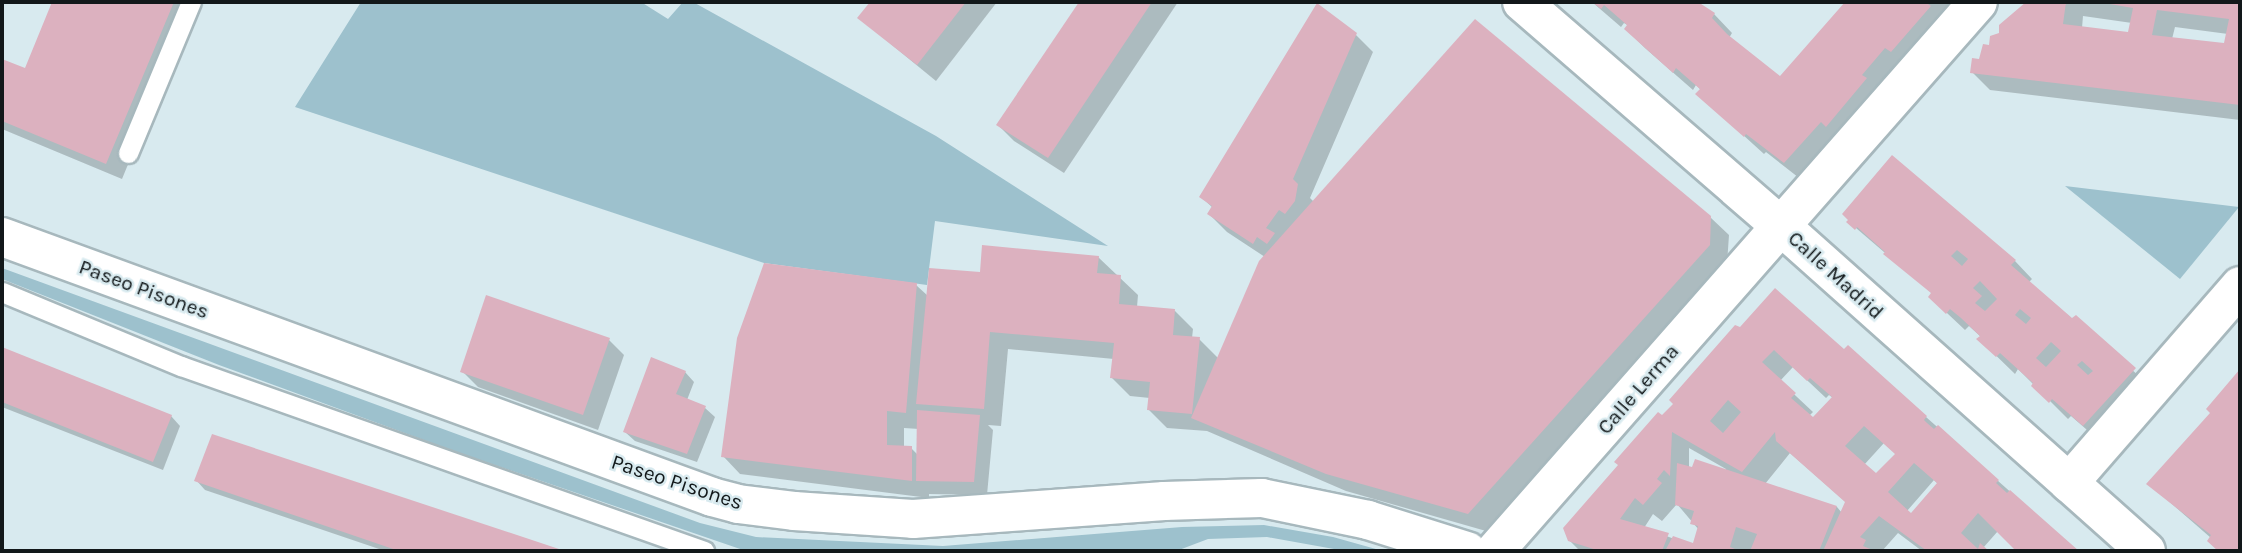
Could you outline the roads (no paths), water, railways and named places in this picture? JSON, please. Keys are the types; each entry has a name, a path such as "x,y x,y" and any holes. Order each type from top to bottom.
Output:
{"main road":[{"name":"Calle Madrid","path":"1522,2 1781,226 2146,551"},
{"name":"Calle Lerma","path":"1495,551 1978,2"},
{"name":"Paseo Pisones","path":"2,237 698,492 738,504 794,511 913,519 1164,500 1262,498 1368,520 1467,551"},
{"path":"2069,483 2240,286"}],"lane":[{"path":"128,153 191,2"},
{"path":"2,292 181,366 704,551"}]}
